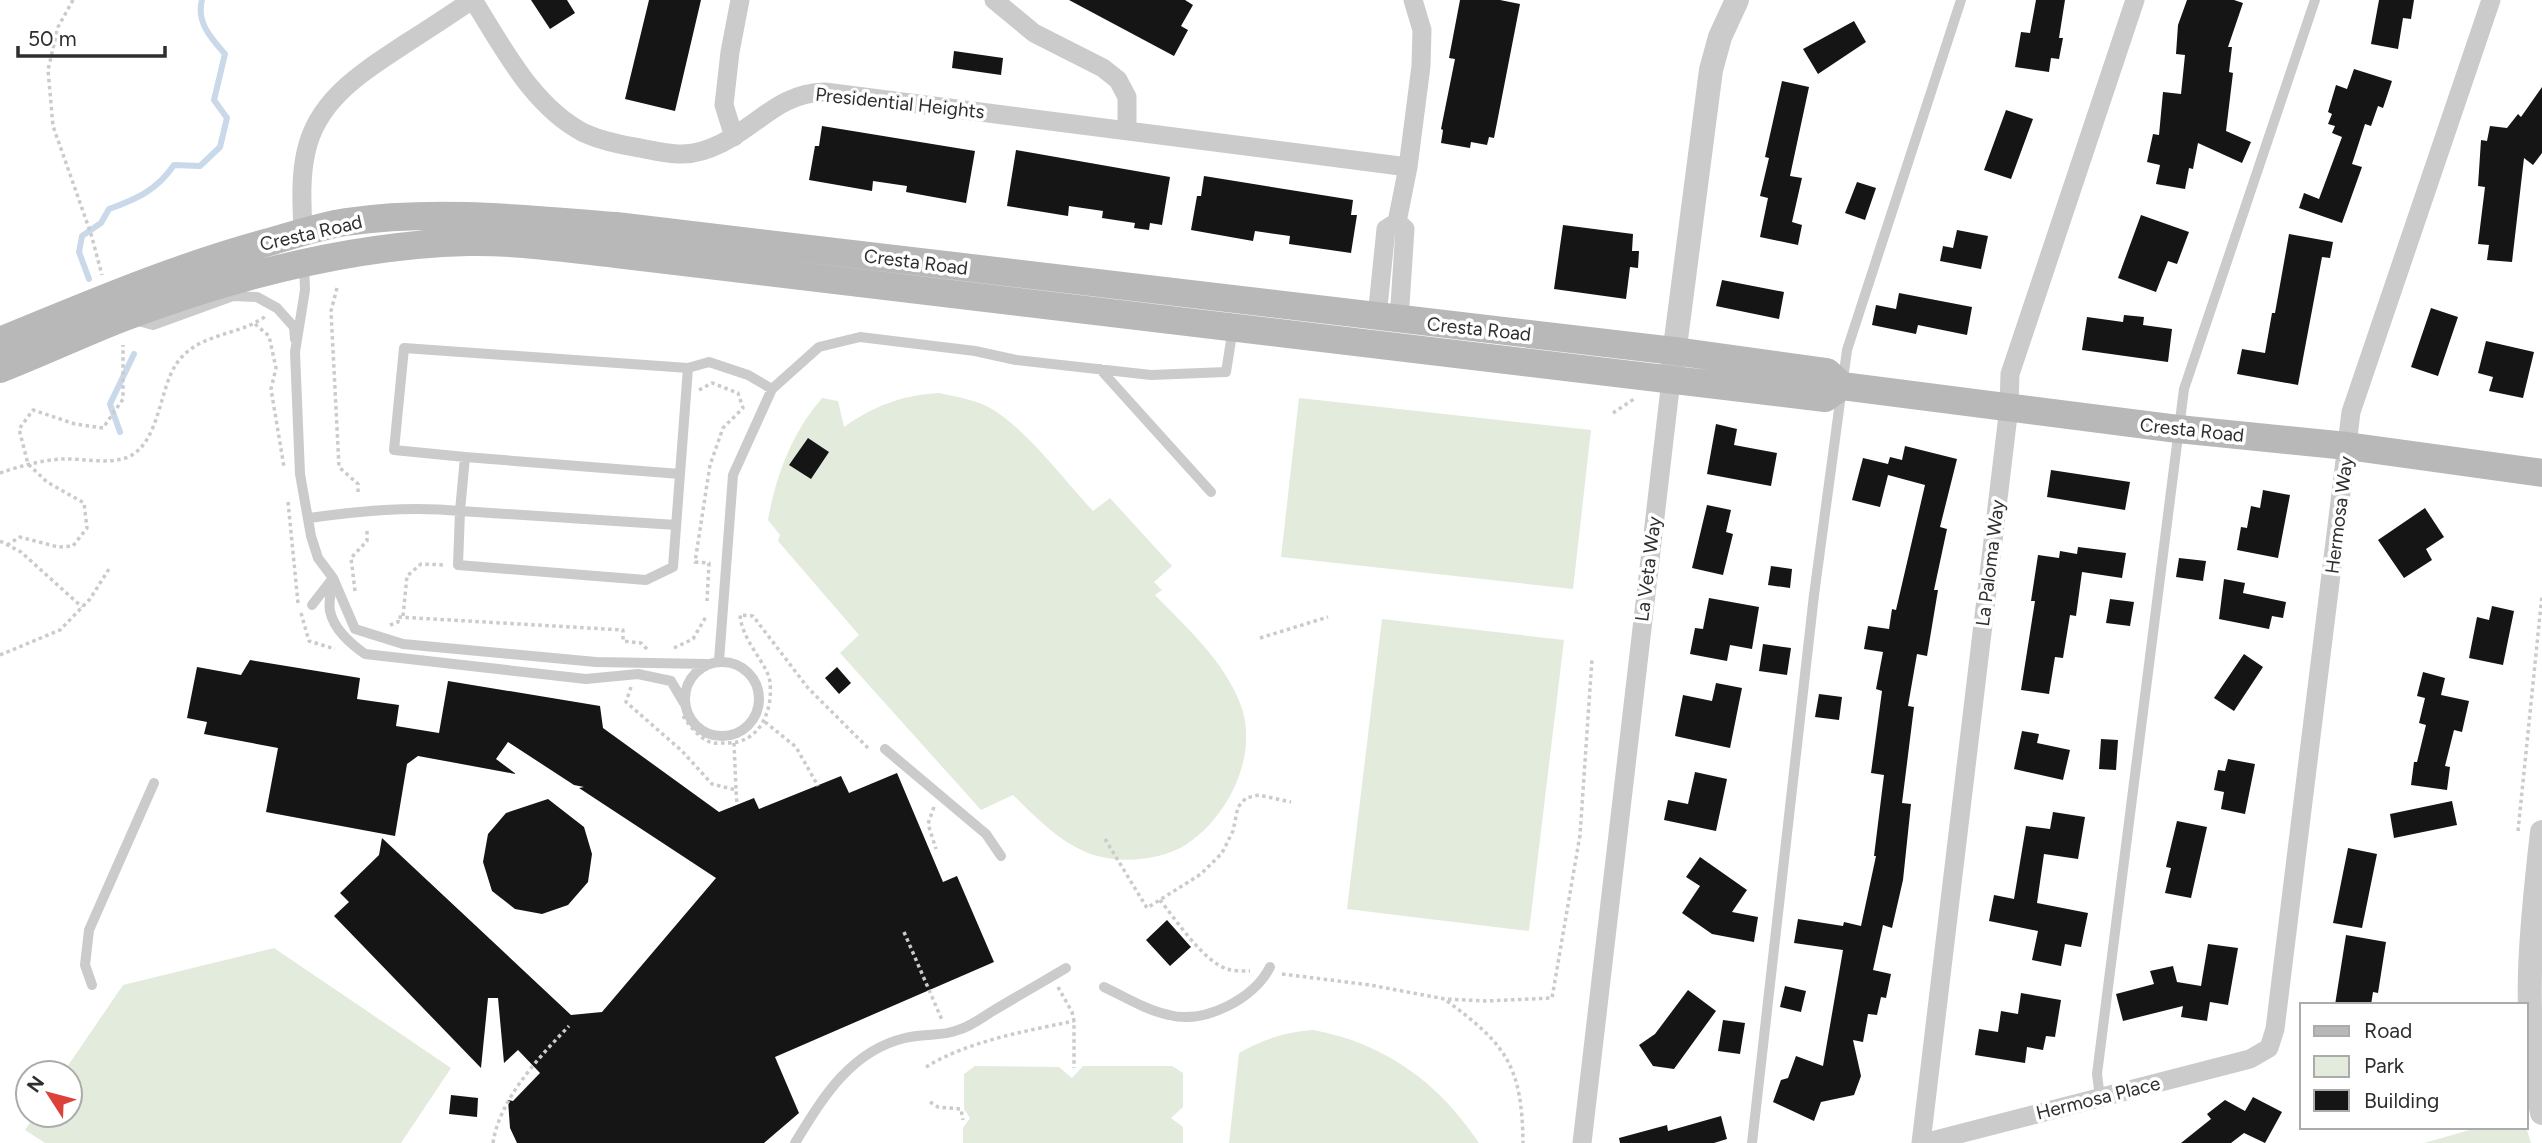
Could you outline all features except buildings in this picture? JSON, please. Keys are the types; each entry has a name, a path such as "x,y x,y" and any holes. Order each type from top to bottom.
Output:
{"main road":[{"name":"Cresta Road","path":"0,369 123,332 263,272 345,222 417,216 529,219 616,226 1234,313 1671,380 1743,374 1827,372 1842,386 2178,429 2347,446 2542,473"},
{"name":"Cresta Road","path":"0,341 201,262 303,247"},
{"name":"Cresta Road","path":"1234,313 1388,318 1674,351 1743,374"}],"street":[{"name":"Presidential Heights","path":"303,247 302,176 306,149 318,118 338,93 363,72 472,0 525,80 544,102 583,132 608,142 671,155 688,156 705,152 734,137 775,106 807,92 825,92 1408,167"},
{"path":"734,137 724,106 730,52 740,0"},
{"path":"994,0 1034,33 1103,68 1118,80 1127,97 1127,130"},
{"path":"1388,318 1405,229 1397,222 1408,167 1421,66 1422,30 1413,0"},
{"name":"La Veta Way","path":"1582,1143 1674,351 1711,70 1720,37 1737,0"},
{"name":"La Paloma Way","path":"1922,1143 2009,407 2010,374 2135,0"},
{"name":"Hermosa Way","path":"2269,1048 2274,1029 2351,412 2491,0"},
{"path":"2542,832 2530,942 2528,991 2534,1071 2542,1113"},
{"name":"Hermosa Place","path":"1922,1143 2250,1059 2269,1048"}],"lane":[{"path":"1752,1143 1814,595 1847,350 1961,0"},
{"path":"2100,1098 2097,1074 2184,389 2315,0"},
{"path":"295,352 305,290 303,247"},
{"path":"123,332 153,325 233,296 257,298 277,308 294,327 300,474 311,536 318,558 333,578 355,629 404,644 596,662 732,662 743,667 752,677 758,688 760,701 749,725 738,733 714,736 703,732 694,724 680,705 671,681 638,674 586,679 365,654 349,642 337,627 330,611 333,578"},
{"path":"719,661 733,475 772,389 819,347 860,337 975,351 1016,360 1151,375 1226,372 1234,313"},
{"path":"680,474 394,450 404,348 688,368 709,362 748,375 772,389"},
{"path":"465,457 458,565 646,580 673,567 688,368"},
{"path":"1100,369 1211,492"},
{"path":"309,518 366,510 442,509 676,525"},
{"path":"312,605 333,578"},
{"path":"680,705 689,680 697,670 707,664"},
{"path":"885,749 986,834 1001,856"},
{"path":"92,985 85,965 89,930 154,783"},
{"path":"794,1143 829,1090 844,1073 873,1051 908,1037 939,1035 974,1024 1066,968"},
{"path":"1104,987 1155,1011 1171,1016 1190,1017 1237,1001 1264,978 1269,970"}],"path":[{"path":"73,0 58,27 48,70 53,126 91,234 102,275"},
{"path":"338,288 331,311 339,467 358,484 358,495"},
{"path":"0,473 28,464 64,459 109,460 129,456 145,441 155,423 166,385 176,365 190,348 206,339 255,324 277,308"},
{"path":"255,324 269,336 276,368 271,389 284,467"},
{"path":"7,545 20,537 58,547 73,546 86,528 84,503 47,482 28,464 19,429 33,410 75,424 103,428 123,400 123,332"},
{"path":"1613,413 1634,401 1636,394"},
{"path":"287,492 296,596 309,640 345,652"},
{"path":"0,541 22,552 82,607"},
{"path":"403,617 407,576 421,564 458,565"},
{"path":"0,655 60,630 82,607 109,569"},
{"path":"2539,859 2517,838 2542,595"},
{"path":"680,705 693,730 711,743 734,743 751,737 765,722 771,704 770,679 753,652 741,625 740,615 753,616 808,688 868,748"},
{"path":"1260,638 1328,617"},
{"path":"1160,900 1204,953 1228,970 1269,970 1445,999 1486,1001 1552,998 1580,835 1592,659"},
{"path":"632,682 626,702 682,751 712,784 736,790"},
{"path":"765,722 796,747 818,786"},
{"path":"734,743 737,804"},
{"path":"936,849 928,824 938,794"},
{"path":"1105,839 1147,908 1201,874 1222,853 1233,831 1238,807 1246,798 1259,795 1291,802"},
{"path":"904,932 943,1022"},
{"path":"1052,976 1074,1020 1074,1068"},
{"path":"1445,999 1476,1022 1496,1042 1512,1067 1519,1091 1523,1143"},
{"path":"926,1068 938,1060 1007,1035 1074,1020"},
{"path":"492,1143 496,1123 537,1059 569,1026"},
{"path":"930,1102 939,1107 961,1109 963,1120"}],"green space":[{"path":"939,393 982,404 1008,420 1093,511 1110,498 1172,566 1154,582 1162,590 1155,595 1203,645 1224,673 1240,703 1245,722 1246,742 1237,782 1216,817 1187,844 1154,857 1129,860 1105,858 1082,850 1060,837 1013,795 981,810 840,653 859,635 778,541 780,535 768,520 776,487 794,440 822,398 838,401 844,427 889,403 913,396"},
{"path":"1299,398 1591,430 1573,589 1281,557"},
{"path":"1382,619 1564,640 1529,931 1347,909"},
{"path":"274,948 451,1068 401,1143 45,1143 26,1129 84,1129 84,1059 73,1059 123,985"},
{"path":"1313,1030 1364,1045 1408,1069 1446,1102 1479,1143 1229,1143 1239,1053 1275,1037"},
{"path":"975,1066 1059,1067 1072,1078 1083,1066 1172,1066 1183,1073 1183,1107 1171,1118 1183,1127 1183,1143 963,1143 963,1128 970,1118 964,1109 964,1074"},
{"path":"2473,1129 2527,1129 2531,1143 2424,1143"}],"waterway":[{"path":"89,279 79,252 82,236 101,223 109,209 153,187 174,165 200,166 220,147 227,118 214,100 225,54 203,23 202,0"},
{"path":"120,432 110,404 134,354"}]}
